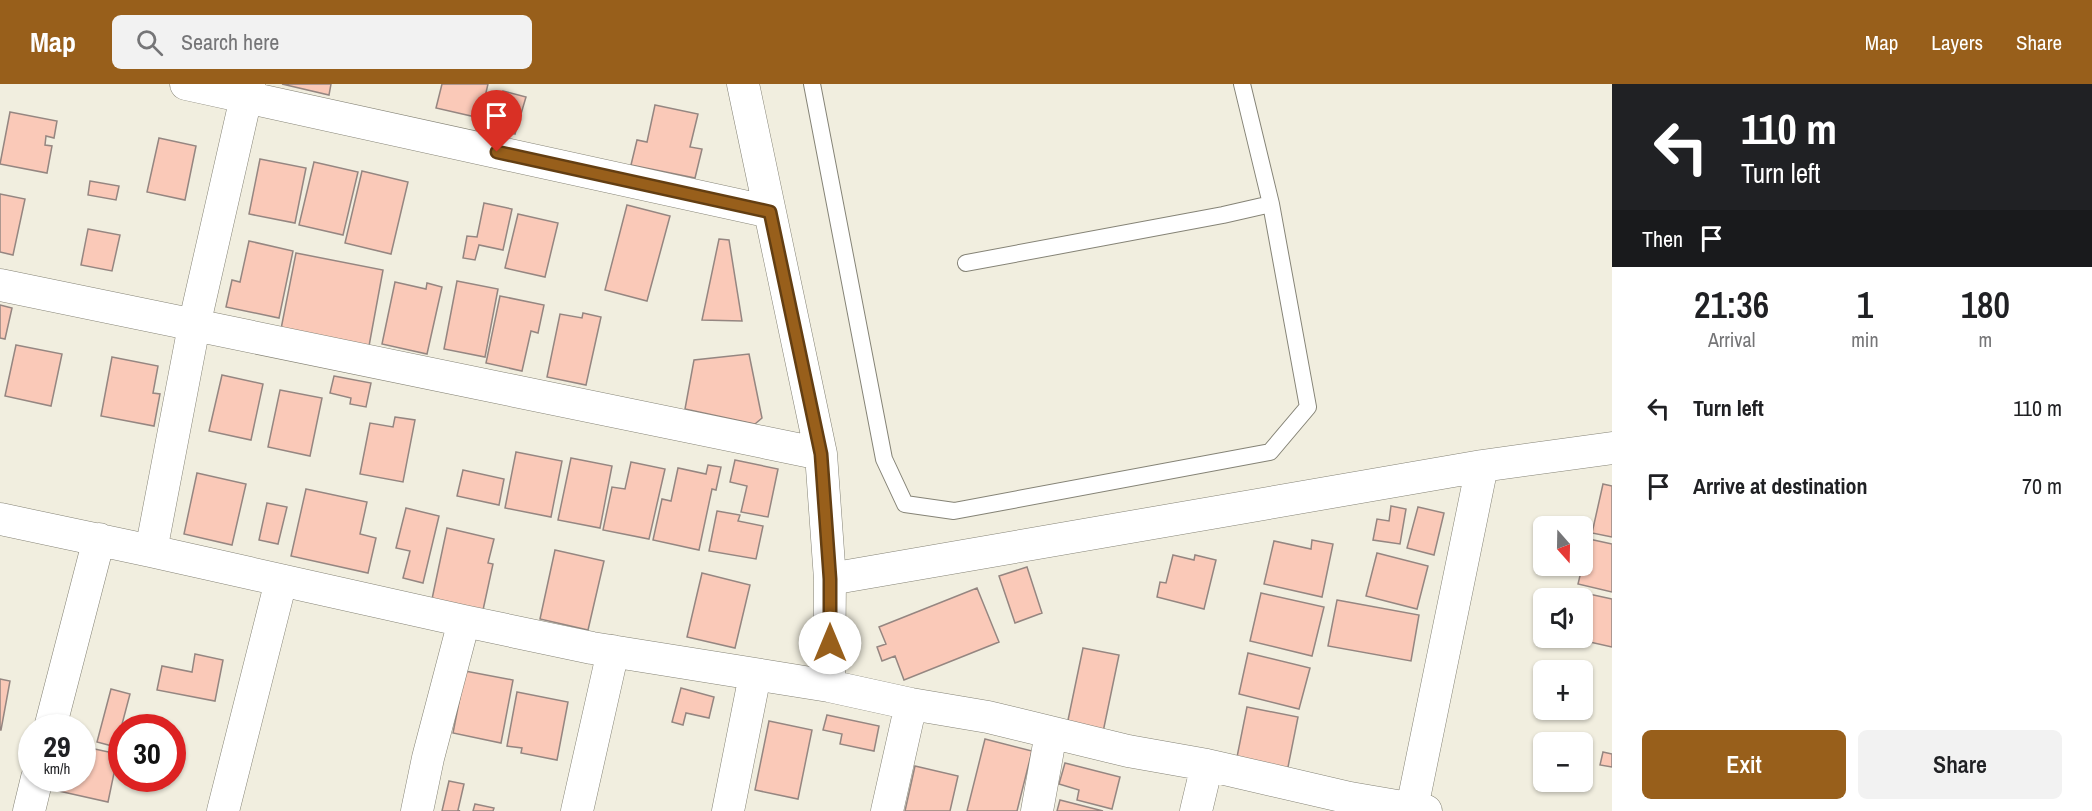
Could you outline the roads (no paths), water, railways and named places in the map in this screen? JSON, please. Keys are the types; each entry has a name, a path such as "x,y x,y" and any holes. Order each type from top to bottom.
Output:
{"street":[{"path":"186,84 248,90 770,212"},
{"path":"743,84 821,454 830,579 830,686"},
{"path":"151,551 194,326 248,90"},
{"path":"0,285 821,454"},
{"path":"830,579 1482,466 1612,448"},
{"path":"0,519 464,621 613,651 830,686 911,704 988,717 1128,751 1207,765 1348,805 1419,809 1482,466"},
{"path":"54,714 99,539"},
{"path":"223,811 281,581"},
{"path":"417,811 428,758 464,621"},
{"path":"577,811 613,651"},
{"path":"728,811 755,675"},
{"path":"887,811 911,704"},
{"path":"1037,811 1052,733"},
{"path":"1196,811 1207,765"},
{"path":"29,811 34,792"}],"lane":[{"path":"813,84 884,459 905,504 954,511 1270,452 1308,407 1271,204 1242,84"},
{"path":"966,263 1271,204"}]}
